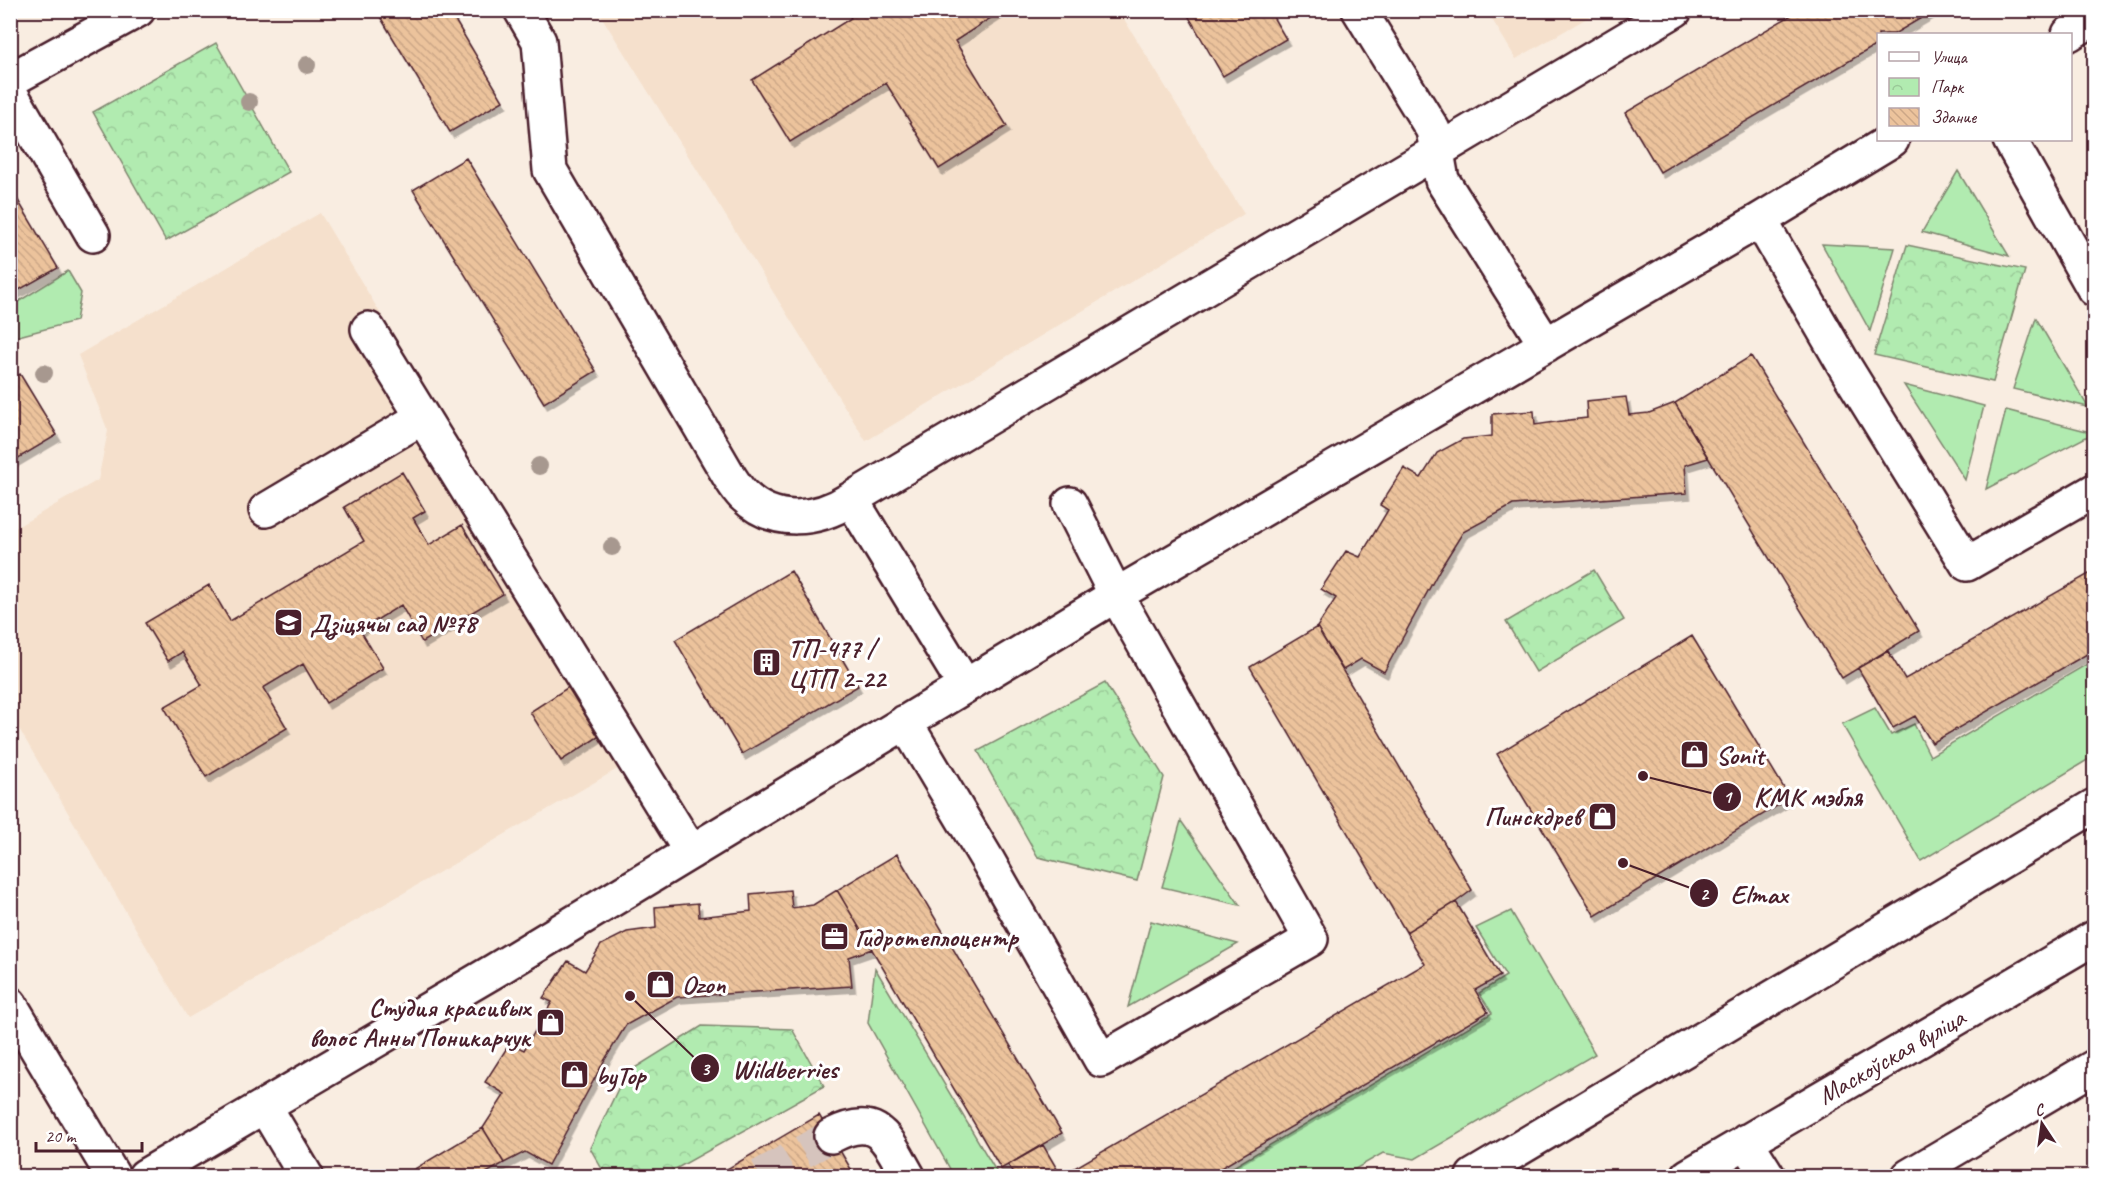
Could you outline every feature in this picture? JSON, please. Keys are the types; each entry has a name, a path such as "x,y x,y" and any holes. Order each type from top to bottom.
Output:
{"main road":[{"path":"10,80 138,10"},
{"path":"521,10 539,41 550,170 729,476 743,495 763,511 787,517 814,516 836,508 1675,10"},
{"path":"1359,10 1433,130 1442,180 1546,345"},
{"path":"2070,33 2094,18"},
{"path":"10,92 93,235"},
{"path":"145,1176 265,1107 1116,595 1760,220 1890,141"},
{"path":"2011,141 2094,289"},
{"path":"1760,220 1847,370 1967,564 2094,491"},
{"path":"368,329 691,852"},
{"path":"266,510 421,418"},
{"path":"851,499 965,686"},
{"path":"905,722 988,861 1101,1060 1311,939 1116,595 1070,504"},
{"path":"1473,1176 2094,806"},
{"name":"Маскоўская вуліца","path":"1688,1176 2094,938"},
{"path":"10,1004 113,1176"},
{"path":"1909,1176 2094,1067"},
{"path":"265,1107 306,1176"},
{"path":"831,1136 853,1126 872,1127 886,1139 908,1176"},
{"path":"1746,1140 1768,1176"}],"shaded area":[{"path":"598,11 1119,11 1244,214 866,441"},
{"path":"1487,11 1599,11 1516,59"},
{"name":"Дзіцячы сад №78","path":"320,213 645,753 188,1018 11,715 10,531 98,480 108,431 78,355"}],"green space":[{"path":"216,43 289,172 166,241 93,112"},
{"path":"1958,171 2009,256 1922,232"},
{"path":"1822,244 1895,248 1870,331"},
{"path":"1907,245 2025,270 1993,382 1874,355"},
{"path":"68,271 81,293 76,321 11,338 11,306"},
{"path":"2036,318 2088,407 2013,389"},
{"path":"1904,385 1984,406 1965,480"},
{"path":"2006,410 2094,433 1986,489"},
{"path":"1594,570 1624,620 1536,672 1506,622"},
{"path":"2094,660 2094,756 1921,861 1842,724 1875,708 1891,735 1914,724 1930,756"},
{"path":"1105,683 1164,777 1137,881 1038,857 978,751"},
{"path":"1181,821 1240,905 1162,887"},
{"path":"1511,911 1595,1054 1415,1159 1383,1153 1343,1176 1218,1176 1492,1013 1479,993 1506,976 1476,928"},
{"path":"1151,921 1238,944 1128,1007"},
{"path":"875,968 999,1176 954,1176 868,1023"},
{"path":"702,1026 792,1029 824,1086 663,1176 606,1176 590,1148 625,1074"}],"building":[{"path":"376,10 449,10 503,101 450,132"},
{"path":"846,10 1003,10 955,41 1007,126 939,169 886,83 790,142 752,80 851,18"},
{"path":"1185,10 1269,10 1286,39 1223,76"},
{"path":"1800,10 1935,10 1896,33 1877,33 1877,45 1660,172 1625,113"},
{"path":"466,158 596,371 544,403 413,190"},
{"path":"10,187 58,268 10,295"},
{"path":"1751,356 1919,631 1842,678 1675,403"},
{"path":"20,374 57,435 10,463 10,379"},
{"path":"1626,397 1629,415 1649,413 1675,403 1708,458 1685,465 1687,493 1513,505 1463,532 1440,569 1384,672 1361,659 1343,670 1317,627 1336,598 1321,589 1346,551 1360,557 1388,510 1380,505 1404,468 1421,478 1437,453 1463,439 1492,436 1492,414 1534,411 1535,425 1587,418 1586,401"},
{"path":"402,472 425,511 413,518 429,545 462,525 503,594 422,642 401,605 360,630 383,668 326,703 303,664 263,688 287,728 206,777 164,707 202,685 182,652 168,661 145,623 209,585 230,621 364,541 344,507"},
{"name":"ТП-477 / ЦТП 2-22","path":"791,571 858,686 742,754 675,640"},
{"path":"2094,571 2094,650 1932,743 1915,716 1893,728 1858,668 1888,651 1905,679"},
{"path":"1317,627 1472,890 1406,932 1250,667"},
{"path":"1692,636 1790,798 1595,916 1497,754"},
{"path":"570,686 601,735 561,761 530,712"},
{"path":"897,854 1062,1133 1001,1169 837,890"},
{"path":"790,890 792,908 813,905 837,890 872,949 849,957 852,986 677,997 626,1025 548,1165 525,1152 504,1163 483,1128 505,1094 485,1082 510,1043 524,1050 552,1002 543,998 568,961 585,971 601,945 627,932 656,928 655,907 698,903 699,917 751,911 750,894"},
{"path":"1456,902 1500,976 1475,990 1488,1012 1207,1176 1061,1176 1425,964 1406,932"},
{"path":"819,1115 855,1176 731,1176 727,1169"},
{"path":"483,1128 504,1163 481,1176 403,1176"},
{"path":"1043,1145 1061,1176 1015,1176 1008,1165"}],"tunnel":[{"path":"760,1176 831,1136"}],"place":[{"name":"Дзіцячы сад №78","path":"289,623"},
{"name":"ТП-477 / ЦТП 2-22","path":"767,663"},
{"name":"Sonit","path":"1695,755"},
{"name":"КМК мэбля","path":"1643,776"},
{"name":"Пинскдрев","path":"1602,816"},
{"name":"Elmax","path":"1623,863"},
{"name":"Гидротеплоцентр","path":"834,937"},
{"name":"Ozon","path":"661,984"},
{"name":"Wildberries","path":"630,996"},
{"name":"Студия красивых волос Анны Поникарчук","path":"551,1022"},
{"name":"byTop","path":"575,1075"}]}
